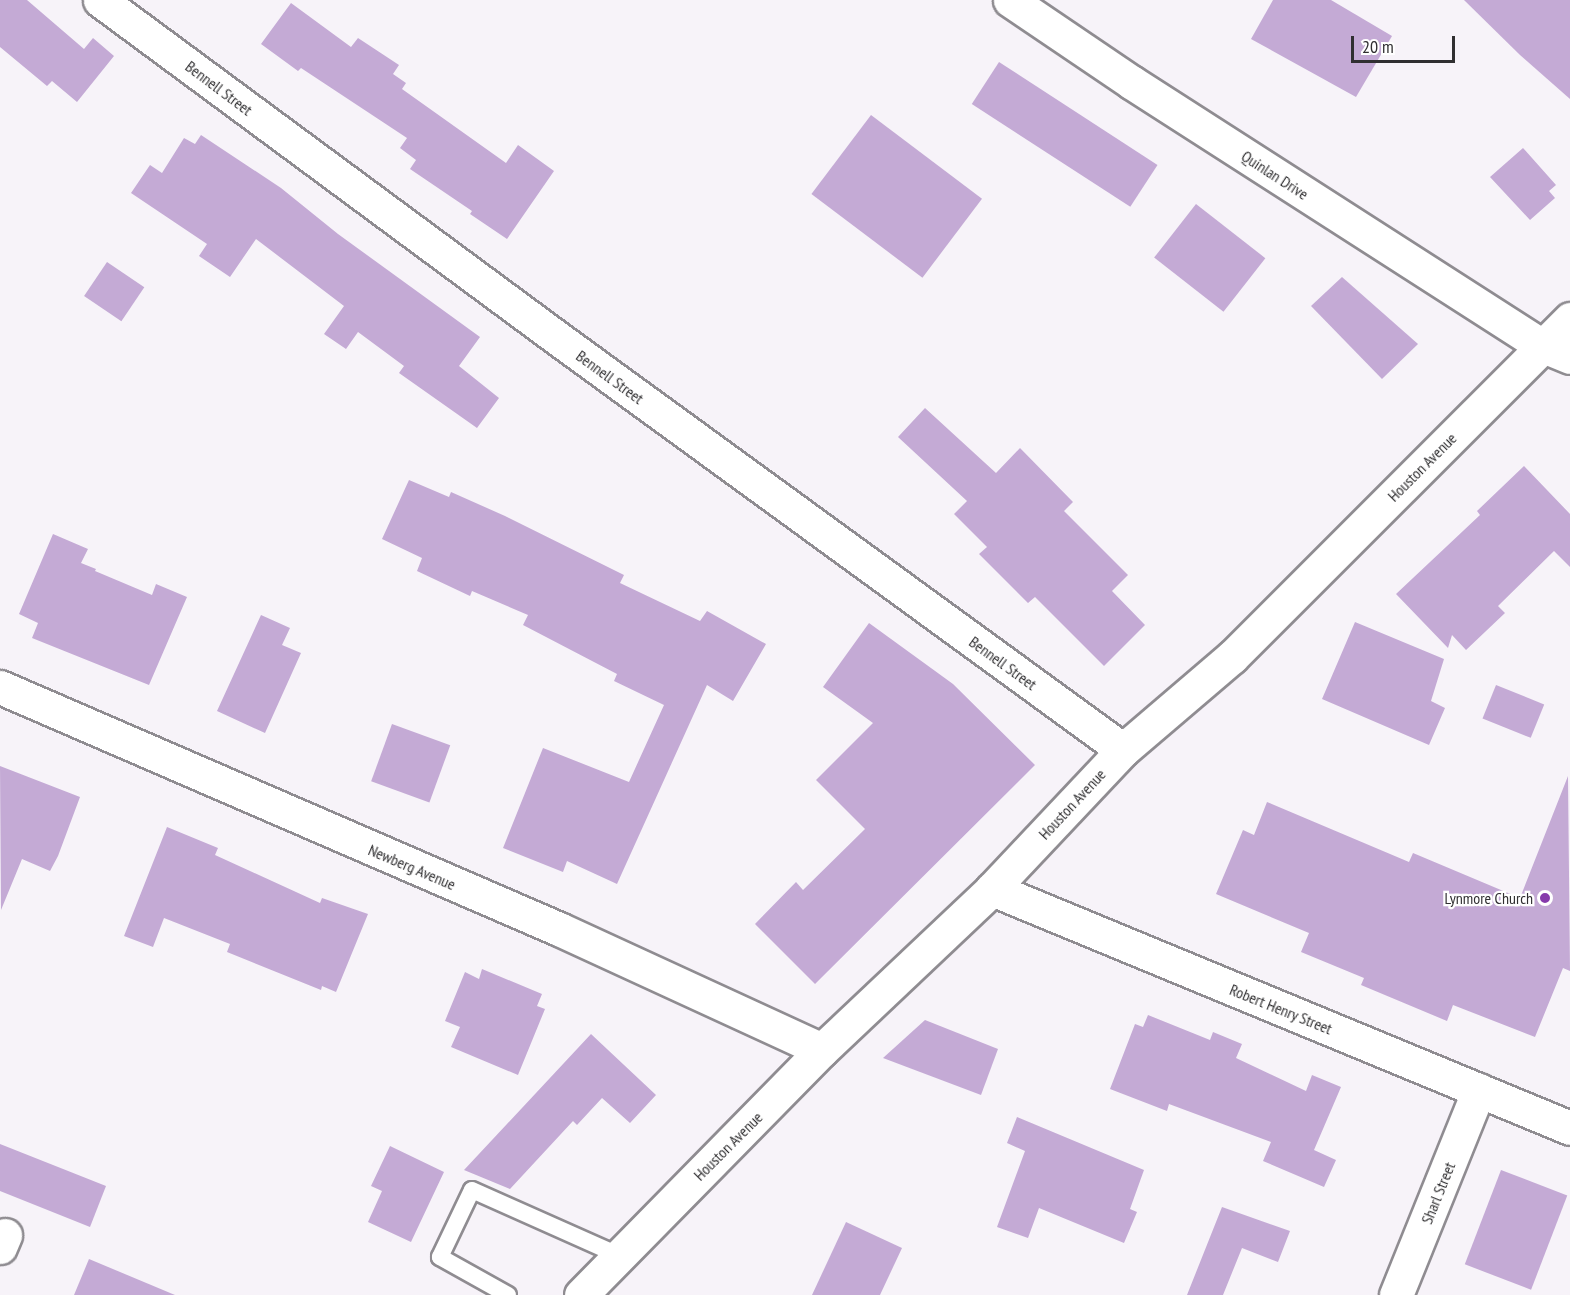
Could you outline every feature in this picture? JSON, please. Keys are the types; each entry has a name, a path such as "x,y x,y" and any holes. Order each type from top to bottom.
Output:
{"street":[{"name":"Bennell Street","path":"100,0 560,340 1123,750"},
{"name":"Quinlan Drive","path":"1010,0 1131,82 1556,352"},
{"name":"Houston Avenue","path":"581,1295 822,1050 992,889 1123,750 1232,657 1556,352 1570,319"},
{"name":"Newberg Avenue","path":"0,687 559,929 822,1050"},
{"name":"Robert Henry Street","path":"992,889 1570,1128"},
{"name":"Sharl Street","path":"1396,1295 1479,1090"}],"lane":[{"path":"508,1295 440,1257 472,1190 620,1256"}],"building":[{"path":"0,0 27,0 84,49 93,38 114,56 77,102 52,81 47,86 0,47"},
{"path":"1273,0 1331,0 1392,36 1356,97 1251,39"},
{"path":"1464,0 1570,0 1570,99 1520,55"},
{"path":"291,3 351,47 358,38 399,65 393,74 406,83 402,89 506,163 518,145 554,171 507,239 470,214 472,211 410,169 416,160 400,148 407,138 301,68 298,71 261,44"},
{"path":"999,62 1158,165 1130,207 972,104"},
{"path":"871,115 982,199 922,278 811,194"},
{"path":"201,135 281,188 338,234 480,337 459,366 499,398 477,428 399,373 404,366 358,332 346,349 324,334 344,306 256,239 230,277 199,256 207,244 131,193 150,165 162,173 184,138 195,144"},
{"path":"1523,148 1556,185 1549,191 1555,198 1530,220 1490,177"},
{"path":"1196,204 1265,258 1223,312 1154,258"},
{"path":"107,262 144,287 121,321 84,296"},
{"path":"1342,277 1418,344 1382,379 1311,306"},
{"path":"925,408 996,473 1020,448 1073,502 1064,511 1128,575 1112,591 1145,625 1104,666 1035,597 1028,603 979,554 987,547 954,514 967,501 898,437"},
{"path":"1524,466 1570,514 1570,567 1554,551 1498,606 1505,613 1466,650 1452,635 1448,648 1396,594 1480,515 1477,511"},
{"path":"409,480 449,497 451,492 505,516 624,575 620,583 700,621 707,611 766,644 733,701 707,685 617,884 567,861 563,872 503,848 543,748 629,782 664,705 614,681 617,674 523,625 528,615 472,591 470,596 417,571 422,558 382,539"},
{"path":"53,534 88,549 81,563 96,569 95,571 152,595 156,584 187,597 149,685 32,638 38,623 19,614"},
{"path":"261,615 290,628 282,645 301,653 265,733 217,711"},
{"path":"1355,622 1444,659 1431,701 1445,708 1429,745 1322,699"},
{"path":"869,623 953,684 1035,765 815,984 755,924 796,882 803,890 865,829 816,780 873,723 823,687"},
{"path":"1496,685 1544,704 1531,738 1483,718"},
{"path":"392,724 450,745 429,803 371,781"},
{"path":"0,766 80,797 50,871 22,859 1,910"},
{"path":"1568,776 1570,971 1563,968 1535,1037 1453,1005 1447,1021 1361,985 1364,978 1301,952 1309,933 1216,894 1243,830 1254,835 1267,802 1409,862 1413,853 1520,898"},
{"path":"167,827 218,848 215,855 320,903 322,898 368,914 336,992 322,986 321,990 227,952 230,944 164,918 153,947 124,936"},
{"path":"482,969 542,994 537,1006 545,1009 518,1075 451,1047 460,1027 445,1021 465,972 479,979"},
{"path":"1148,1015 1210,1040 1213,1032 1242,1044 1236,1058 1306,1091 1312,1075 1341,1087 1314,1150 1336,1160 1324,1187 1263,1161 1271,1142 1169,1104 1167,1111 1110,1089 1135,1024 1143,1027"},
{"path":"925,1020 998,1049 981,1095 883,1058"},
{"path":"591,1034 656,1095 630,1123 602,1098 577,1125 573,1121 510,1189 464,1170"},
{"path":"1017,1117 1144,1170 1130,1209 1137,1212 1124,1243 1039,1208 1028,1238 997,1227 1025,1151 1007,1143"},
{"path":"0,1144 106,1186 90,1227 0,1191"},
{"path":"390,1146 444,1172 411,1242 368,1222 382,1191 371,1186"},
{"path":"1501,1170 1567,1195 1531,1290 1465,1264"},
{"path":"1222,1207 1290,1231 1278,1262 1242,1248 1223,1295 1187,1295"},
{"path":"846,1222 902,1248 880,1295 812,1295"},
{"path":"89,1259 175,1295 74,1295"}],"place":[{"name":"Lynmore Church","path":"1545,898"}]}
